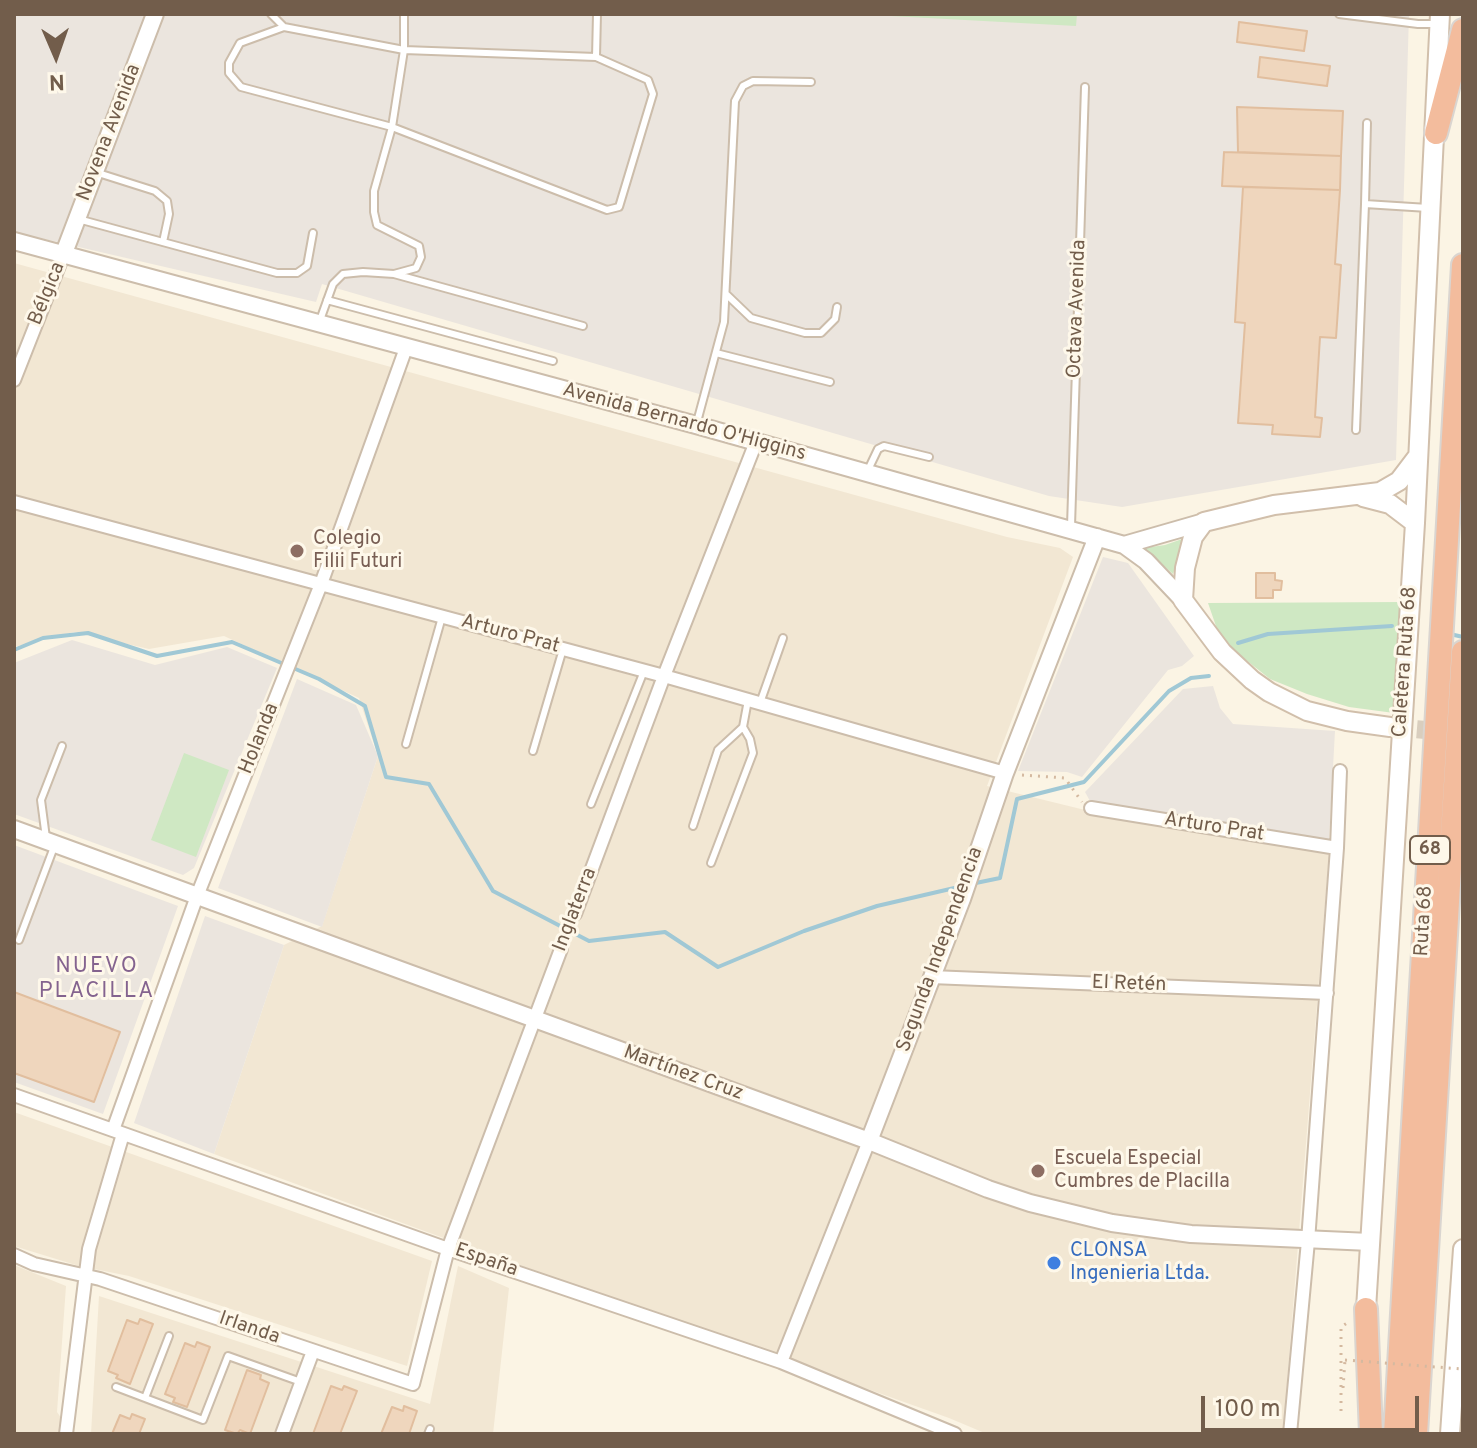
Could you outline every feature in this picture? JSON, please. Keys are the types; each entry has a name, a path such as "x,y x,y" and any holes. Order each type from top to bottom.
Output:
{"highway":[{"path":"1436,133 1463,30"},
{"name":"Ruta 68","path":"1395,1434 1463,265"},
{"name":"Ruta 68","path":"1416,1434 1463,652"},
{"path":"1366,1309 1371,1434"}],"main road":[{"name":"Caletera Ruta 68","path":"1366,1309 1415,523 1440,19"},
{"path":"1390,727 1327,717 1297,707 1269,692 1236,667 1183,600 1188,553 1193,537 1204,522 1274,505 1368,495 1390,487 1407,473 1418,456"},
{"path":"1356,496 1390,504 1415,523"},
{"path":"1450,1434 1463,1249"}],"street":[{"name":"Novena Avenida","path":"64,253 155,14"},
{"name":"Avenida Bernardo O'Higgins","path":"14,241 696,425 1124,545"},
{"name":"Bélgica","path":"14,380 64,253"},
{"name":"Holanda","path":"66,1434 89,1249 118,1132 197,896 321,584 406,348"},
{"name":"Inglaterra","path":"575,914 756,442"},
{"name":"Arturo Prat","path":"14,502 664,676 1005,773"},
{"path":"1124,545 1204,522"},
{"name":"Segunda Independencia","path":"781,1362 962,899 1005,773 1097,537"},
{"path":"1124,545 1146,561 1183,600"},
{"path":"1290,1434 1327,993 1340,771"},
{"name":"Arturo Prat","path":"1091,808 1337,848"},
{"name":"Martínez Cruz","path":"14,829 869,1141 988,1189 1073,1214 1191,1234 1370,1242"},
{"name":"Inglaterra","path":"413,1384 448,1249 561,949"},
{"name":"El Retén","path":"931,977 1327,993"},
{"name":"España","path":"14,1095 448,1249 781,1362 955,1434"},
{"name":"Irlanda","path":"14,1255 34,1264 85,1274 413,1384"},
{"path":"282,1434 313,1351"}],"lane":[{"path":"271,14 284,27"},
{"path":"394,274 416,268 421,257 419,246 377,225 374,212 374,191 392,127 404,50 404,14"},
{"path":"596,57 597,14"},
{"path":"1339,14 1418,24 1440,19"},
{"path":"284,27 404,50 596,57 648,80 653,94 619,207 607,210 392,127 241,87 229,73 229,63 240,43 284,27"},
{"path":"696,425 724,322 735,101 743,86 753,81 811,82"},
{"name":"Octava Avenida","path":"1071,530 1085,87"},
{"path":"1356,430 1367,123"},
{"path":"95,172 155,191 167,201 169,214 163,242"},
{"path":"1365,204 1432,208"},
{"path":"77,219 277,273 297,273 307,266 313,233"},
{"path":"319,323 333,284 343,274 363,272 394,274 583,326"},
{"path":"726,294 751,318 805,333 821,333 835,319 837,307"},
{"path":"327,300 553,361"},
{"path":"716,353 830,382"},
{"path":"866,473 878,449 884,446 929,457"},
{"path":"406,744 442,617"},
{"path":"693,826 718,750 743,727 783,638"},
{"path":"533,751 563,649"},
{"path":"591,804 644,671"},
{"path":"711,863 753,753 743,727"},
{"path":"19,940 51,842 41,800 62,746"},
{"path":"145,1398 169,1336"},
{"path":"116,1387 203,1420 228,1356 301,1382"}],"path":[{"path":"1005,773 1065,778 1078,799"},
{"path":"1366,1309 1341,1327 1341,1411 1345,1360 1462,1369"}],"shaded area":[{"path":"14,14 1409,14 1396,460 1122,507 1049,496 322,284 316,302 14,232"},
{"path":"14,263 1007,537 1060,548 1073,557 987,786 1134,822 1329,853 1283,1434 987,1434 214,1154 284,945 322,926 378,756 359,698 224,636 149,649 74,632 14,647"},
{"path":"1103,557 1128,563 1194,656 1182,666 1168,670 1082,777 1067,772 1018,771"},
{"path":"72,640 155,665 227,647 277,668 194,868 183,875 14,814 14,663"},
{"path":"297,679 356,705 378,756 322,927 218,888"},
{"path":"1213,686 1220,708 1233,724 1335,731 1329,840 1090,801 1085,792 1183,689"},
{"path":"14,845 178,906 103,1114 14,1082"},
{"path":"205,916 284,945 214,1154 134,1123"},
{"path":"14,1112 432,1261 407,1366 129,1276 79,1266 14,1246"},
{"path":"14,1265 66,1286 57,1412 72,1434 14,1434"},
{"path":"458,1266 509,1288 493,1434 91,1434 99,1296 430,1404"}],"green space":[{"path":"854,14 1077,14 1076,26"},
{"path":"1185,538 1173,574 1144,548 1165,545"},
{"path":"1403,602 1394,713 1349,707 1270,679 1231,648 1217,629 1208,603"},
{"path":"184,753 229,770 196,857 151,840"}],"building":[{"path":"1239,22 1307,31 1304,51 1237,42"},
{"path":"1260,57 1330,66 1327,86 1258,77"},
{"path":"1237,107 1343,111 1341,156 1238,152"},
{"path":"1224,152 1341,156 1340,190 1222,186"},
{"path":"1243,187 1340,190 1335,264 1341,265 1336,338 1320,337 1315,417 1322,418 1320,437 1272,434 1273,425 1238,423 1245,323 1235,322"},
{"path":"1256,573 1275,573 1275,580 1282,581 1281,590 1273,590 1273,598 1256,598"},
{"path":"14,992 120,1032 94,1102 14,1073"},
{"path":"140,1319 153,1324 130,1384 108,1371 127,1320 138,1324"},
{"path":"197,1342 210,1347 187,1407 173,1402 175,1398 165,1394 185,1343 195,1347"},
{"path":"247,1370 261,1375 260,1379 269,1383 250,1434 240,1430 237,1434 225,1430"},
{"path":"331,1386 342,1390 344,1386 357,1391 340,1434 313,1434"},
{"path":"404,1406 417,1411 409,1434 381,1434 392,1407 403,1411"},
{"path":"132,1414 145,1419 139,1434 112,1434 120,1415 130,1419"}],"waterway":[{"path":"1238,643 1268,634 1392,626"},
{"path":"14,650 43,638 88,633 157,656 232,642 319,679 365,706 386,777 429,784 493,891 589,941 665,932 718,967 804,931 877,906 963,886"},
{"path":"1450,634 1463,637"},
{"path":"971,884 1000,878 1017,799 1084,782 1169,691 1191,678 1209,676"}],"tunnel":[{"path":"1390,727 1463,733"}],"place":[{"name":"Colegio Filii Futuri","path":"297,551"},
{"name":"Escuela Especial Cumbres de Placilla","path":"1038,1171"},
{"name":"CLONSA Ingenieria Ltda.","path":"1054,1263"}],"district":[{"name":"NUEVO PLACILLA","path":"97,980"}]}
